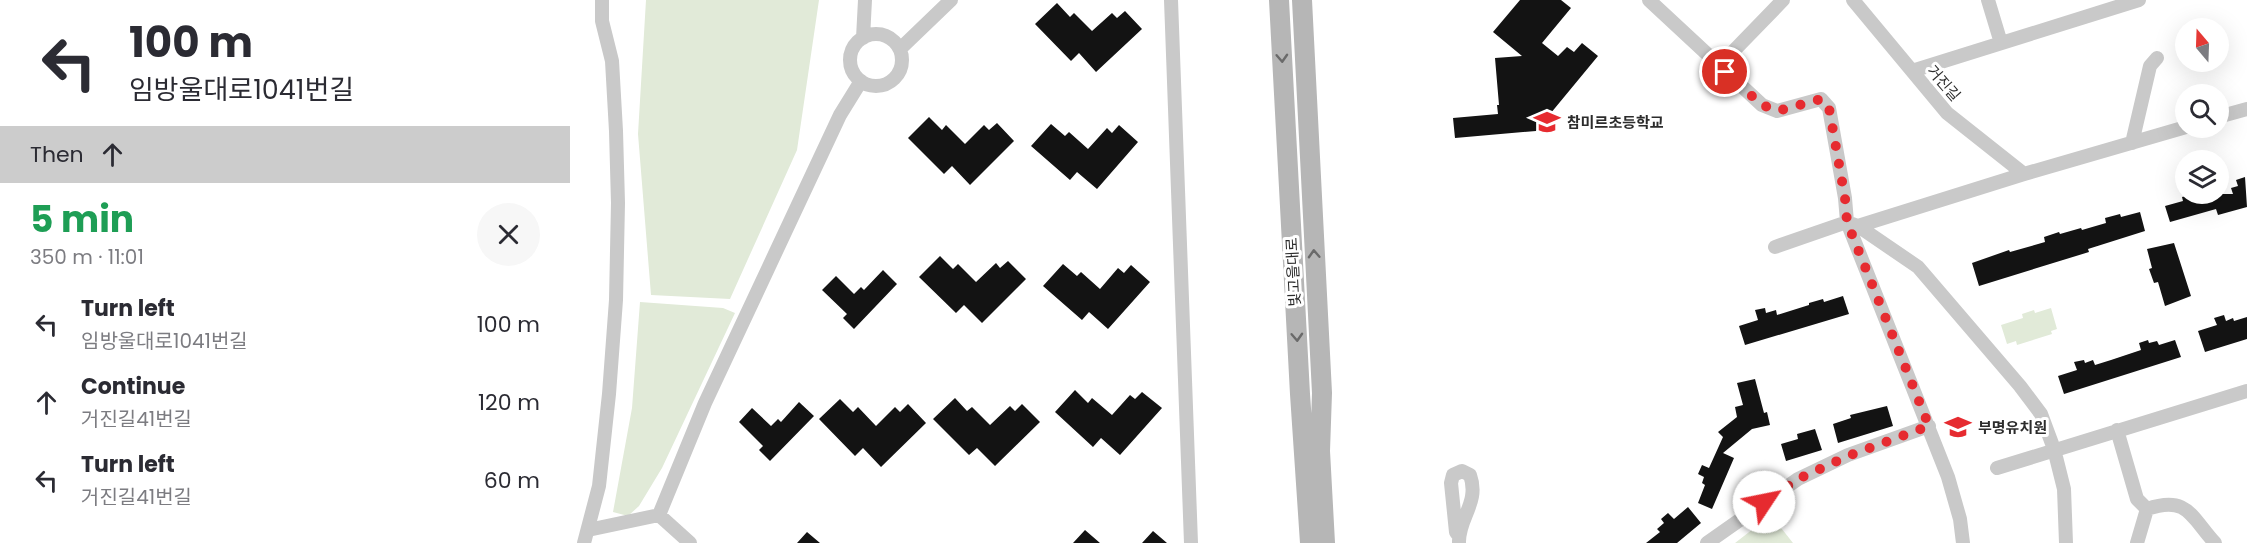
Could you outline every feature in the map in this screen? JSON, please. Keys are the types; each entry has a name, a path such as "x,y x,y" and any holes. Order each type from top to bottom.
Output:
{"main road":[{"name":"빛고을대로","path":"1279,0 1310,543"},
{"name":"빛고을대로","path":"1302,0 1322,393 1320,451 1325,543"},
{"path":"1322,393 1330,450 1337,543"},
{"path":"1299,543 1296,454 1300,394"}],"street":[{"path":"586,537 599,486 616,300 618,203 612,61 602,21 602,0"},
{"path":"863,38 865,0"},
{"path":"900,49 951,0"},
{"path":"1171,0 1191,543"},
{"path":"1648,0 1762,105 1778,111 1821,99 1829,108 1845,198 1853,224 1957,504 1963,543"},
{"path":"1719,66 1783,0"},
{"name":"거진길","path":"1853,0 1947,112 2024,174"},
{"path":"1988,0 2001,43"},
{"path":"1912,70 2139,0"},
{"path":"871,35 888,37 900,49 902,66 892,81 885,85 877,86 861,81 851,68 850,59 856,44 863,38 871,35"},
{"path":"2132,143 2150,66 2157,58"},
{"path":"659,515 705,403 840,115 861,81"},
{"path":"2229,114 2247,109"},
{"path":"1775,247 2175,130"},
{"path":"1853,224 1918,267 2020,386 2041,414 2054,449 2064,489 2066,543"},
{"path":"1997,468 2247,390"},
{"path":"1707,543 1798,479 1848,456 1929,426"},
{"path":"2117,430 2137,499 2147,509"},
{"path":"2147,509 2164,503 2179,505 2194,517 2215,543"},
{"path":"2137,543 2147,509"},
{"path":"586,537 659,515"},
{"path":"659,515 690,543"}],"green space":[{"path":"646,0 819,0 797,150 730,299 651,295 638,134"},
{"path":"640,302 723,308 735,313 662,468 639,506 628,516 613,512 632,408"},
{"path":"2051,308 2057,329 2051,331 2052,334 2017,345 2016,341 2007,344 2001,325 2023,318 2022,314"},
{"path":"1771,515 1793,543 1735,543"}],"building":[{"path":"1520,0 1561,0 1571,8 1542,43 1558,56 1567,47 1574,52 1582,43 1598,56 1536,131 1455,138 1453,118 1498,114 1495,58 1522,56 1493,32"},
{"path":"1057,3 1070,17 1074,13 1092,31 1112,13 1117,18 1125,11 1142,29 1096,72 1079,53 1071,61 1035,24"},
{"path":"929,117 942,130 946,125 965,144 984,125 989,130 997,123 1014,141 970,185 952,166 944,174 908,138"},
{"path":"1051,124 1065,136 1069,132 1088,149 1107,128 1112,133 1119,125 1138,142 1097,189 1077,172 1070,180 1031,146"},
{"path":"2245,177 2247,207 2218,215 2216,209 2170,222 2165,206 2175,203 2229,204 2229,194 2233,194 2231,188 2238,186 2236,180"},
{"path":"2140,212 2145,231 2088,249 2089,252 1979,286 1972,263 2009,250 2010,252 2045,242 2044,237 2059,232 2060,234 2081,228 2082,230 2106,223 2105,218"},
{"path":"2174,243 2191,296 2165,306 2158,282 2154,283 2149,269 2152,268 2147,249"},
{"path":"940,256 953,269 958,264 976,282 996,263 1000,268 1008,261 1026,279 982,323 964,305 956,313 919,277"},
{"path":"1063,264 1077,276 1081,272 1100,289 1118,268 1124,273 1131,265 1150,282 1108,329 1089,312 1082,320 1043,286"},
{"path":"883,270 897,284 854,329 843,318 847,314 822,290 836,276 854,294 861,287 864,290"},
{"path":"1843,296 1849,314 1745,345 1739,326 1758,320 1755,310 1765,308 1766,313 1776,310 1777,315 1809,305 1809,303 1823,299 1824,302"},
{"path":"2224,315 2226,321 2247,317 2247,339 2205,352 2198,331 2217,325 2214,318"},
{"path":"2148,340 2149,343 2157,341 2159,345 2175,340 2181,357 2064,394 2058,376 2077,370 2074,362 2084,360 2085,363 2093,360 2095,365 2141,350 2139,343"},
{"path":"1755,379 1764,413 1767,412 1770,425 1752,429 1723,453 1734,458 1712,509 1698,503 1705,485 1702,483 1704,477 1698,474 1702,465 1709,468 1723,437 1718,432 1737,417 1735,407 1743,405 1737,383"},
{"path":"1075,390 1088,403 1092,398 1112,415 1130,395 1135,399 1142,392 1162,408 1120,455 1101,438 1093,447 1055,412"},
{"path":"955,398 967,411 972,407 990,425 1010,406 1015,411 1022,404 1040,422 995,466 977,448 969,455 933,419"},
{"path":"840,399 853,412 858,407 876,426 895,407 900,412 908,404 926,423 881,467 863,448 855,456 819,419"},
{"path":"799,402 814,416 770,461 759,450 763,446 739,422 752,408 771,426 778,419 781,422"},
{"path":"1887,406 1893,426 1838,443 1833,424 1851,418 1850,415"},
{"path":"1815,429 1822,450 1786,461 1781,444 1798,439 1797,434"},
{"path":"1688,507 1701,523 1677,543 1646,543 1660,532 1657,529 1664,523 1661,519 1668,513 1674,519"},
{"path":"1085,530 1100,543 1073,543"},
{"path":"1153,531 1167,543 1142,543"},
{"path":"807,532 820,543 797,543"}],"place":[{"name":"참미르초등학교","path":"1547,122"},
{"name":"부명유치원","path":"1958,427"}],"route":[{"path":"1725,72 1762,105 1778,111 1821,99 1829,108 1847,222 1929,426 1848,456 1798,479 1764,502"}]}
